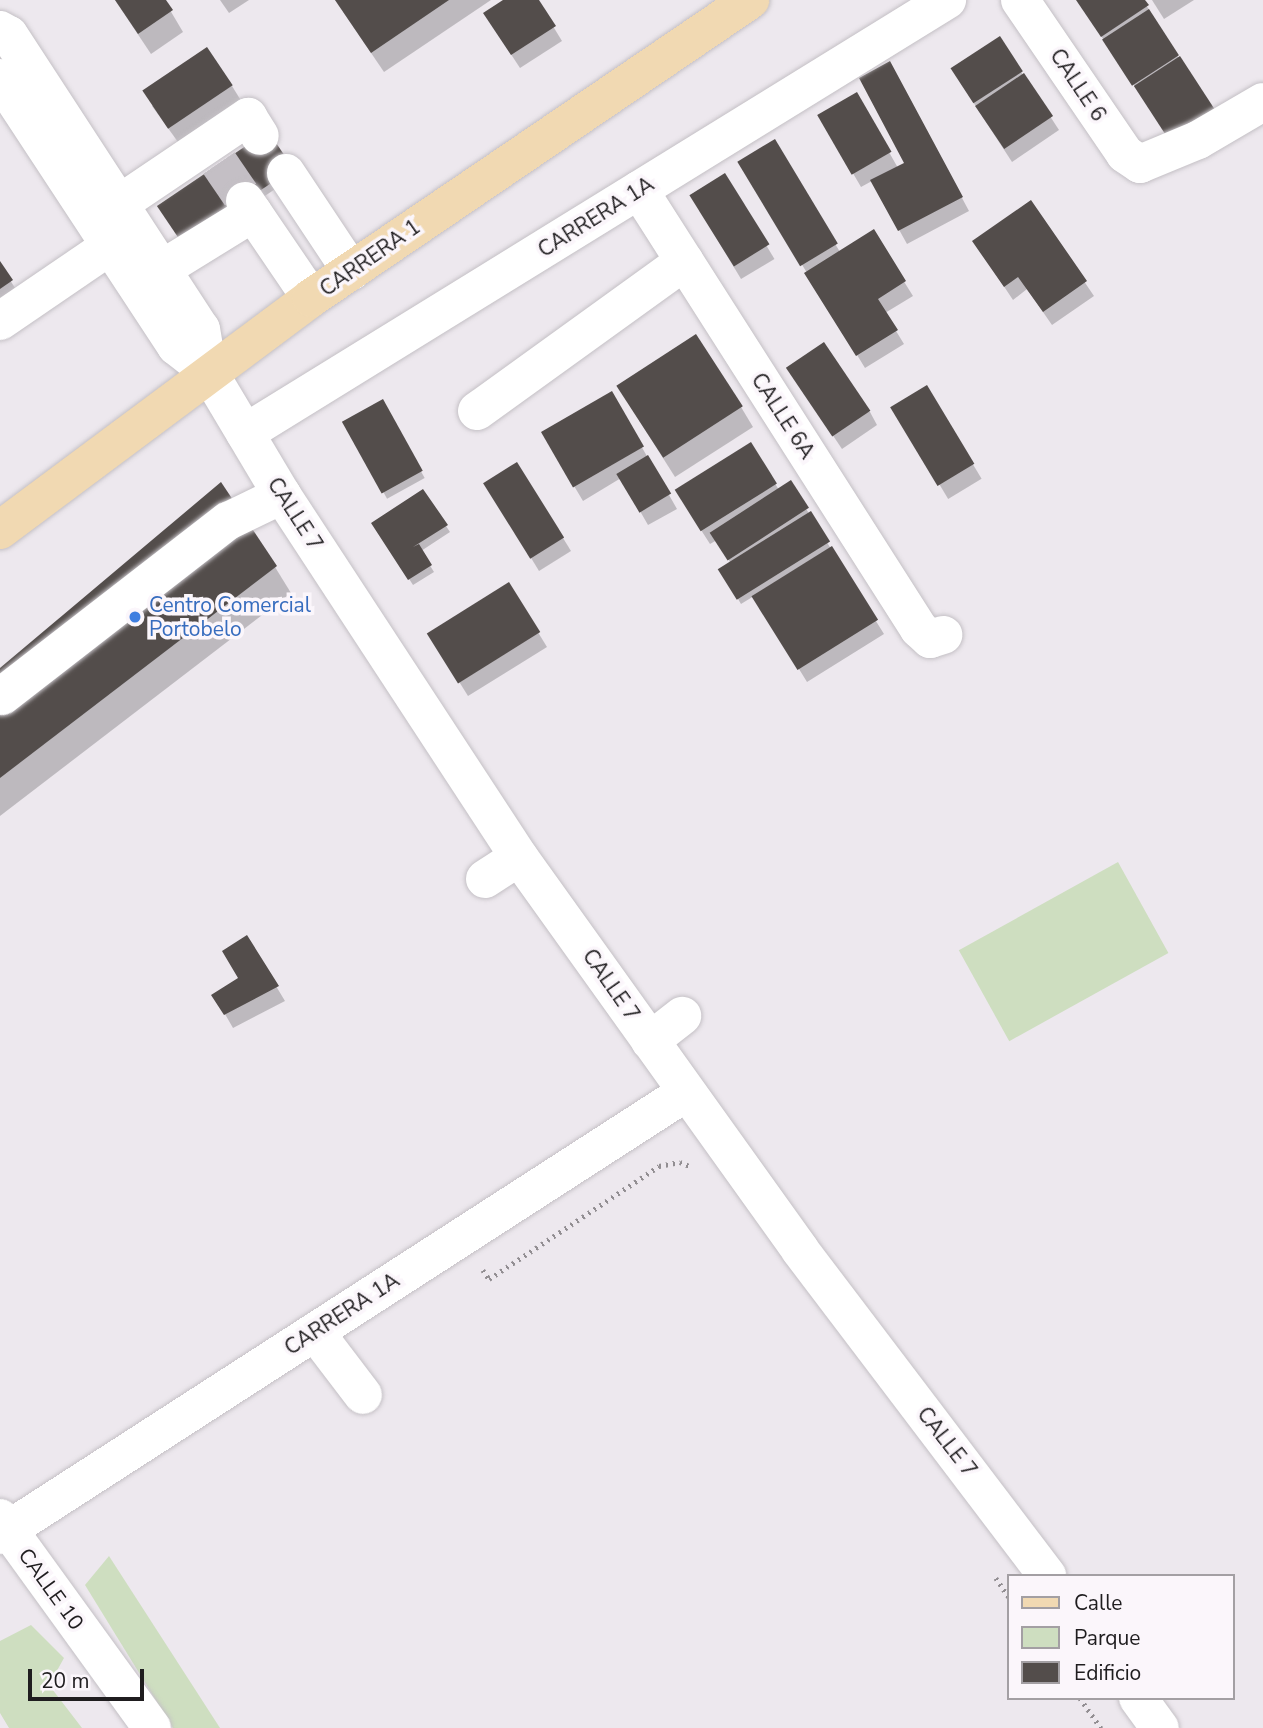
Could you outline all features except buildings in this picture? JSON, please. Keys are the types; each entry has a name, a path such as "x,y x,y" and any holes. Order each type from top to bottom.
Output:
{"main road":[{"name":"CARRERA 1","path":"0,530 208,371 311,298 750,0"}],"street":[{"name":"CARRERA 1A","path":"245,433 947,0"},
{"name":"CALLE 6","path":"1020,0 1125,154 1140,164 1207,152 1263,102"},
{"name":"CALLE 7","path":"0,30 9,35 172,263 201,329 208,371"},
{"name":"CALLE 7","path":"2,86 176,346 208,371 282,495 519,857 685,1093 997,1492 1047,1574"},
{"path":"127,198 213,154 248,117 260,136"},
{"path":"286,173 351,271"},
{"name":"CALLE 6A","path":"639,190 919,629 937,637"},
{"path":"172,263 249,207 311,298"},
{"path":"3,312 110,246"},
{"path":"477,411 685,261"},
{"path":"2,696 228,521 282,495"},
{"path":"485,879 519,857"},
{"path":"650,1041 682,1016"},
{"name":"CARRERA 1A","path":"3,1528 315,1332 685,1093"},
{"path":"315,1332 362,1395"},
{"name":"CALLE 10","path":"3,1528 152,1728"},
{"path":"1139,1700 1160,1728"}],"path":[{"path":"462,1237 489,1279 659,1166 680,1162 702,1172"},
{"path":"993,1575 1007,1594"},
{"path":"1081,1700 1101,1728"}],"green space":[{"path":"1118,862 1168,953 1009,1041 959,950"},
{"path":"109,1556 220,1728 173,1728 85,1585"},
{"path":"31,1625 64,1658 49,1685 82,1728 9,1728 0,1713 0,1641"}],"tunnel":[{"path":"219,163 245,201"}],"place":[{"name":"Centro Comercial Portobelo","path":"135,617"}]}
